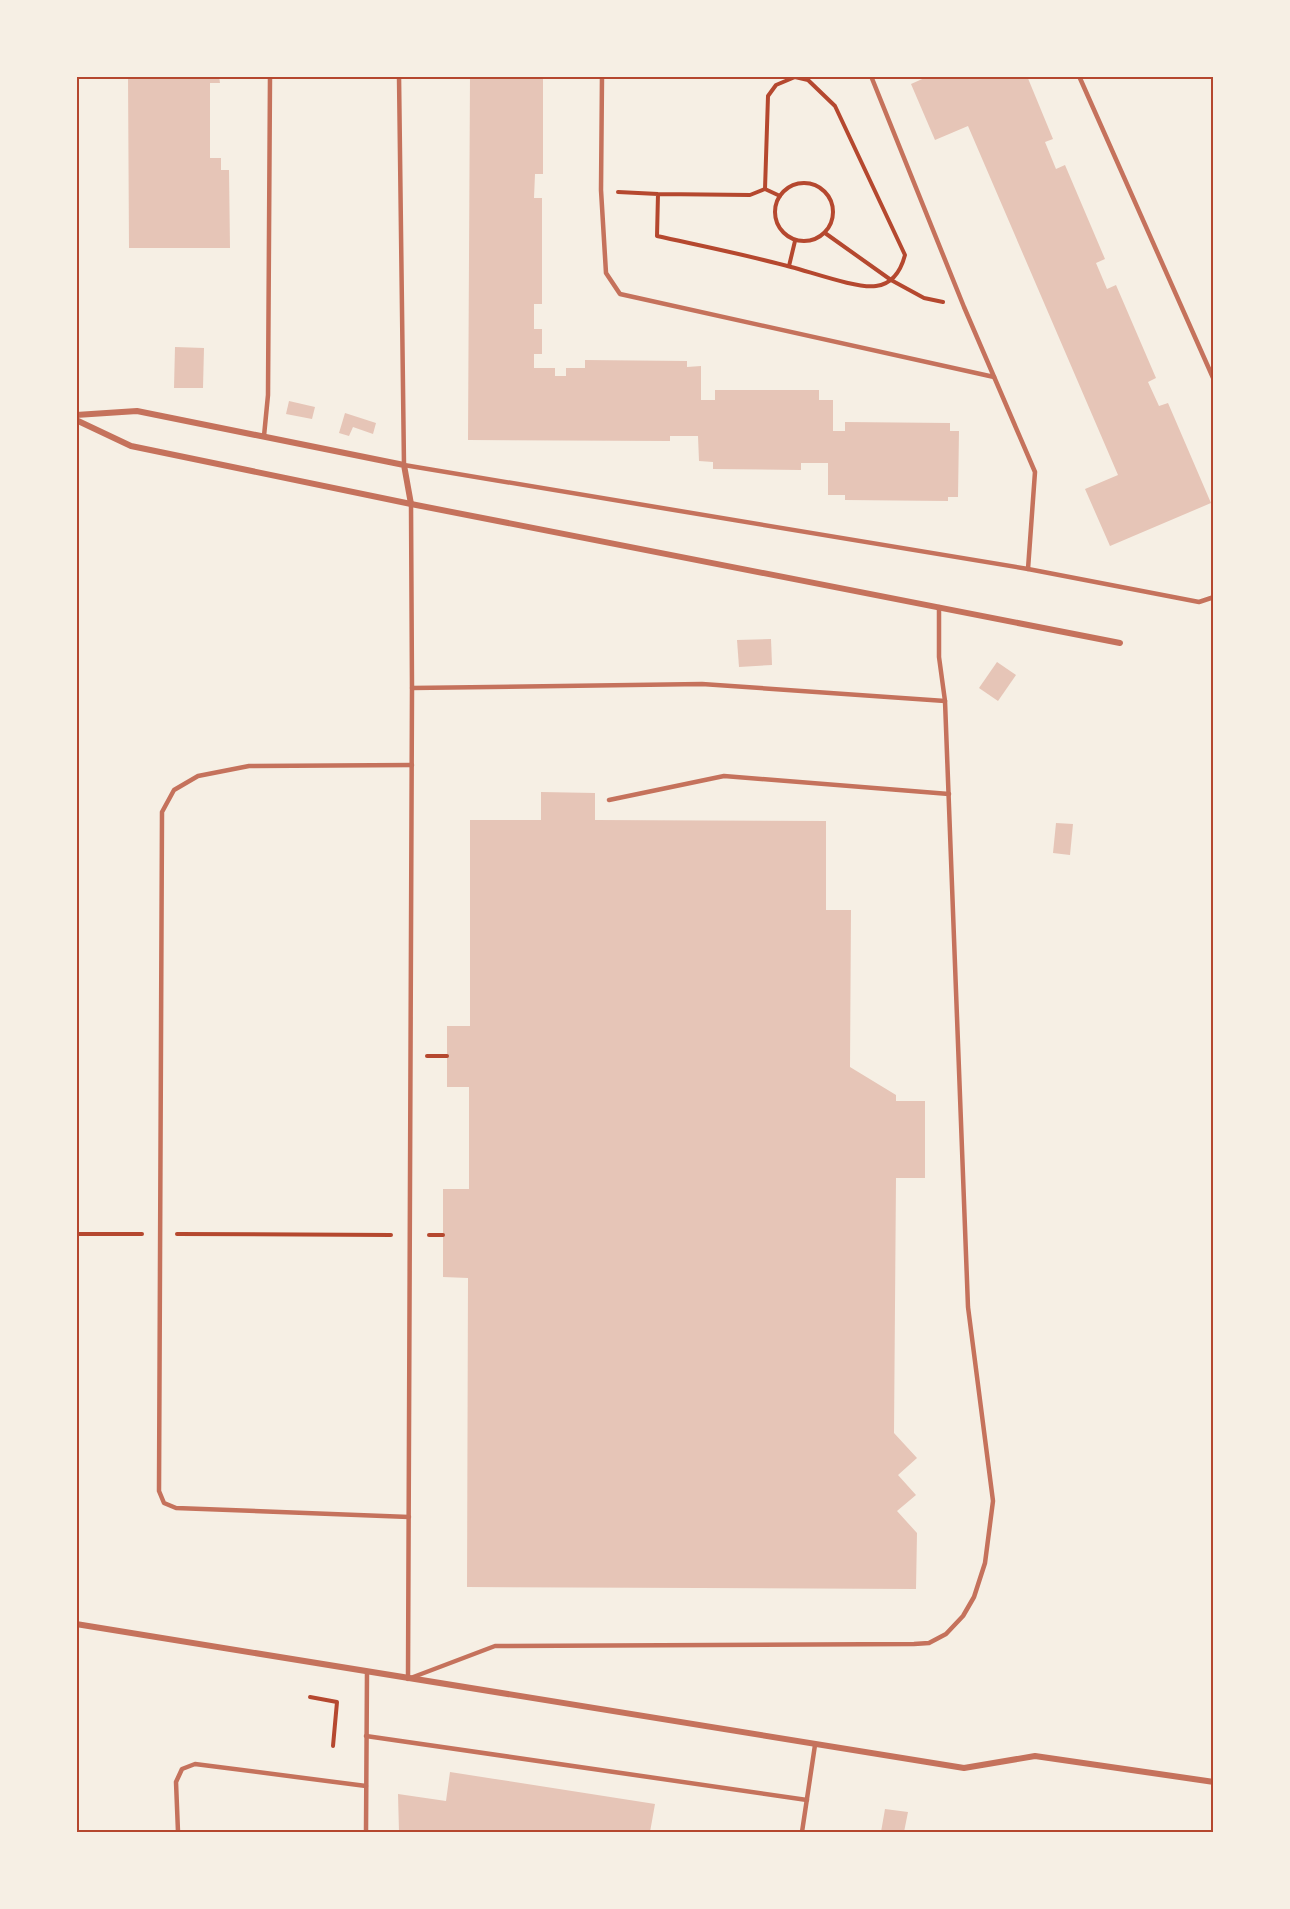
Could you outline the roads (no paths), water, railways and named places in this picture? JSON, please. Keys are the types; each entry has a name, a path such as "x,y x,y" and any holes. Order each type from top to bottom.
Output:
{"street":[{"path":"76,415 137,411 404,465 411,504"},
{"path":"76,420 131,446 411,504 1120,643"},
{"path":"76,1624 964,1768 1035,1756 1214,1782"}],"lane":[{"path":"264,436 268,395 270,76"},
{"path":"399,76 404,465 1028,569 1199,602 1214,597"},
{"path":"602,76 601,190 606,273 620,294 994,377"},
{"path":"870,76 964,307 1035,472 1028,569"},
{"path":"1079,76 1214,380"},
{"path":"411,504 408,1678 495,1646 929,1643 946,1634 963,1616 974,1597 985,1563 993,1501 968,1307 949,794 945,701 939,657 939,607"},
{"path":"412,688 702,684 945,701"},
{"path":"409,1517 176,1508 164,1503 159,1491 160,1234 162,812 174,790 198,776 249,766 412,765"},
{"path":"609,800 724,776 949,794"},
{"path":"366,1833 367,1671"},
{"path":"366,1736 807,1800"},
{"path":"802,1833 815,1744"},
{"path":"178,1833 176,1782 182,1769 195,1764 366,1785"}]}
